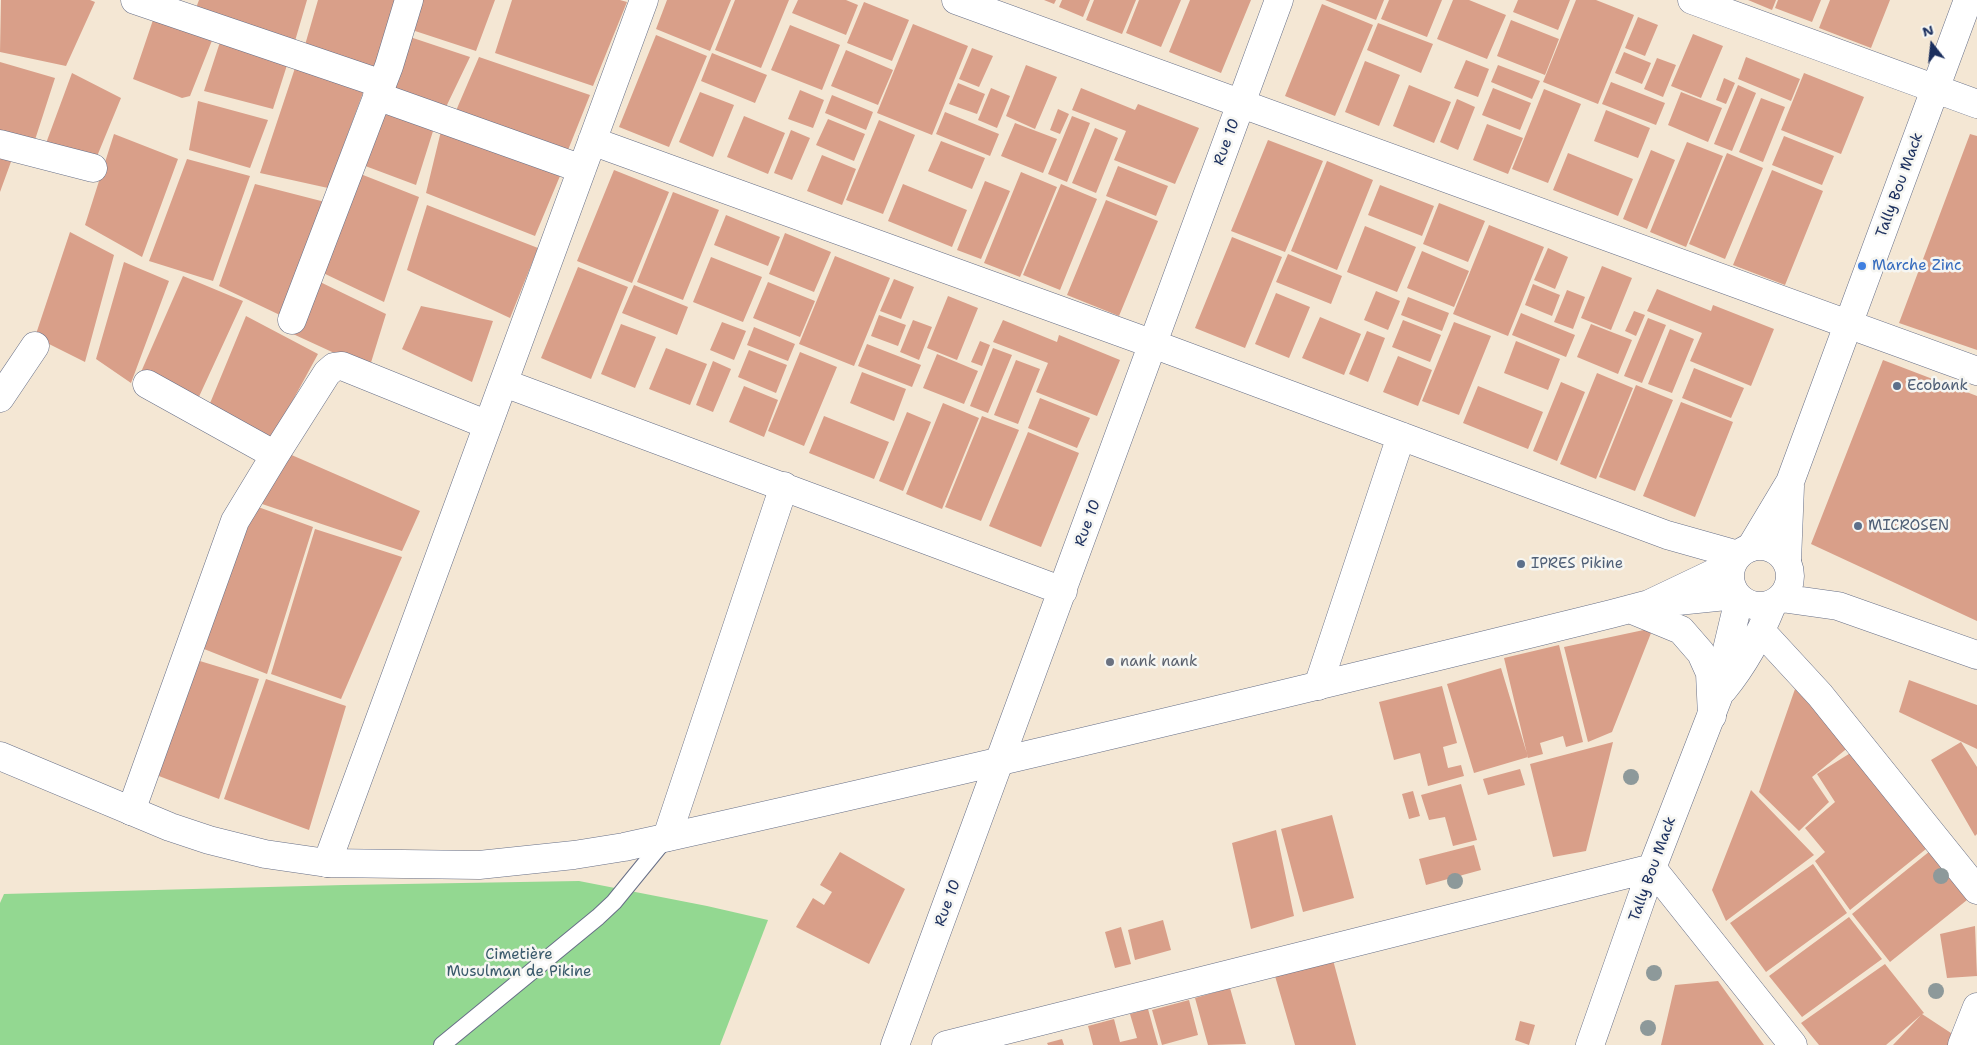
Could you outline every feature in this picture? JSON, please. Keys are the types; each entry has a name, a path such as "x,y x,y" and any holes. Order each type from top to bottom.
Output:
{"street":[{"path":"135,0 379,90 582,169"},
{"path":"292,320 379,90 409,0"},
{"path":"327,863 644,0"},
{"path":"956,0 1977,371"},
{"name":"Rue 10","path":"896,1045 1279,0"},
{"path":"1692,0 1977,104"},
{"name":"Tally Bou Mack","path":"1740,556 1790,482 1968,0"},
{"path":"592,141 1153,344 1667,535 1740,556"},
{"path":"0,144 93,168"},
{"path":"0,398 35,346"},
{"path":"131,811 235,521 327,372 334,367 342,366 488,425"},
{"path":"504,382 1063,591"},
{"path":"147,384 274,455"},
{"path":"1318,686 1401,436"},
{"name":"Tally Bou Mack","path":"1788,564 1790,482"},
{"path":"668,837 784,486"},
{"path":"1640,606 1761,546 1772,548 1780,554 1788,564 1838,606"},
{"path":"1740,556 1730,581 1737,597 1749,605 1760,607 1776,601 1788,589 1790,579 1788,564"},
{"path":"0,756 170,827 209,840 265,854 327,863 479,865 574,855 624,847 1318,686 1640,606 1737,597"},
{"name":"Tally Bou Mack","path":"1590,1045 1652,868 1715,705 1737,597"},
{"path":"1776,601 1838,606 1977,655"},
{"name":"Tally Bou Mack","path":"1715,705 1762,632 1776,601"},
{"path":"1640,606 1681,630 1701,653 1710,673 1715,705"},
{"path":"1762,632 1820,695 1977,890"},
{"path":"946,1045 1652,868 1793,1045"},
{"path":"1962,1045 1977,1007"}],"lane":[{"path":"442,1045 598,917 614,902 668,837"}],"green space":[{"name":"Cimetière Musulman de Pikine","path":"579,881 768,920 720,1045 0,1045 0,903 4,894"}],"building":[{"path":"1,0 90,0 95,2 66,66 0,52"},
{"path":"199,0 307,0 295,41 196,8"},
{"path":"318,0 399,0 376,72 305,45"},
{"path":"418,0 495,0 476,51 409,29"},
{"path":"512,0 620,0 627,2 593,86 495,53"},
{"path":"667,0 731,0 710,51 656,29"},
{"path":"735,0 789,0 761,68 715,50"},
{"path":"798,0 846,0 858,5 846,35 792,13"},
{"path":"1044,0 1056,0 1054,4"},
{"path":"1062,0 1090,0 1083,17 1059,7"},
{"path":"1094,0 1136,0 1122,34 1086,20"},
{"path":"1139,0 1181,0 1161,47 1126,33"},
{"path":"1190,0 1251,0 1221,73 1169,52"},
{"path":"1325,0 1384,0 1376,20"},
{"path":"1389,0 1442,0 1427,37 1381,19"},
{"path":"1453,0 1469,0 1506,15 1487,59 1437,39"},
{"path":"1518,0 1570,0 1558,30 1513,12"},
{"path":"1576,0 1596,0 1634,15 1598,104 1543,82"},
{"path":"1748,0 1776,0 1772,10"},
{"path":"1778,0 1821,0 1812,22 1775,8"},
{"path":"1830,0 1890,0 1871,48 1819,28"},
{"path":"864,2 909,20 892,61 847,43"},
{"path":"1322,4 1373,25 1335,116 1285,96"},
{"path":"1638,17 1658,25 1645,56 1625,48"},
{"path":"153,20 213,38 190,96 182,98 133,79"},
{"path":"1511,20 1559,39 1545,75 1497,56"},
{"path":"1378,23 1433,44 1421,73 1367,50"},
{"path":"913,24 968,46 932,135 877,113"},
{"path":"790,25 840,45 822,90 771,70"},
{"path":"1693,34 1723,46 1701,98 1671,86"},
{"path":"656,35 707,56 669,147 619,127"},
{"path":"407,36 470,57 446,107 391,88"},
{"path":"221,39 288,62 273,109 204,91"},
{"path":"972,48 993,56 979,87 959,79"},
{"path":"846,50 893,70 878,105 831,86"},
{"path":"1624,52 1651,63 1642,84 1615,73"},
{"path":"712,53 767,75 755,103 701,81"},
{"path":"479,57 590,95 566,155 455,113"},
{"path":"1746,57 1800,79 1791,101 1738,79"},
{"path":"1657,58 1676,65 1663,97 1644,89"},
{"path":"1466,60 1489,69 1478,97 1454,88"},
{"path":"1365,61 1400,75 1379,126 1345,112"},
{"path":"0,62 55,78 33,146 0,137"},
{"path":"1026,65 1057,77 1035,129 1006,116"},
{"path":"1498,65 1540,81 1532,99 1491,82"},
{"path":"295,68 364,90 328,188 260,173"},
{"path":"72,73 121,98 93,166 45,146"},
{"path":"1804,73 1864,97 1841,154 1781,130"},
{"path":"1724,78 1735,83 1726,104 1716,100"},
{"path":"1611,82 1665,103 1656,125 1602,104"},
{"path":"958,83 985,94 977,114 949,104"},
{"path":"1409,85 1451,102 1434,143 1393,126"},
{"path":"1738,85 1756,93 1732,151 1714,144"},
{"path":"991,88 1010,96 997,128 978,120"},
{"path":"1081,88 1135,110 1138,104 1199,128 1175,184 1114,160 1126,131 1072,110"},
{"path":"1493,88 1531,103 1520,130 1482,115"},
{"path":"1544,89 1581,104 1548,183 1512,169"},
{"path":"800,90 824,100 813,128 788,119"},
{"path":"700,92 734,105 713,157 679,142"},
{"path":"1681,92 1722,108 1708,142 1668,125"},
{"path":"832,95 873,112 866,130 825,113"},
{"path":"1761,98 1785,107 1763,162 1739,152"},
{"path":"1457,99 1475,107 1458,150 1440,142"},
{"path":"198,101 268,120 250,168 189,150"},
{"path":"382,107 434,128 416,185 360,164"},
{"path":"1058,109 1069,114 1060,134 1050,130"},
{"path":"1606,110 1650,128 1638,158 1594,141"},
{"path":"945,112 999,134 990,156 936,134"},
{"path":"744,116 785,133 768,174 727,157"},
{"path":"1072,116 1090,123 1067,182 1048,174"},
{"path":"828,119 865,134 854,161 816,145"},
{"path":"879,120 915,135 883,214 846,200"},
{"path":"1015,123 1057,139 1043,173 1001,156"},
{"path":"1487,124 1523,138 1508,174 1473,160"},
{"path":"1095,128 1118,138 1096,193 1072,183"},
{"path":"791,130 810,138 792,180 774,173"},
{"path":"441,131 560,176 535,236 426,193"},
{"path":"114,134 178,159 142,257 85,225"},
{"path":"1970,134 1977,136 1977,350 1899,323"},
{"path":"1784,136 1834,156 1822,185 1772,165"},
{"path":"1268,140 1323,161 1285,252 1231,231"},
{"path":"941,141 985,158 972,189 928,171"},
{"path":"1687,142 1723,156 1686,247 1650,232"},
{"path":"1651,150 1675,160 1647,229 1623,219"},
{"path":"1568,153 1633,179 1618,216 1553,190"},
{"path":"1727,153 1763,168 1725,259 1689,244"},
{"path":"0,154 12,159 0,192"},
{"path":"822,155 856,169 842,205 807,191"},
{"path":"187,159 250,176 213,281 149,261"},
{"path":"1327,161 1373,180 1337,270 1291,251"},
{"path":"1118,166 1168,186 1156,216 1106,196"},
{"path":"614,170 669,192 632,283 577,261"},
{"path":"1772,170 1823,191 1785,285 1733,265"},
{"path":"1021,172 1057,187 1020,277 984,263"},
{"path":"358,173 419,197 384,302 321,272"},
{"path":"985,181 1010,191 981,259 957,250"},
{"path":"255,184 325,202 282,316 219,286"},
{"path":"903,184 967,210 952,247 888,221"},
{"path":"1061,184 1097,199 1060,290 1023,275"},
{"path":"1380,185 1434,206 1422,236 1368,215"},
{"path":"673,192 719,210 683,300 637,282"},
{"path":"1106,200 1158,221 1119,316 1067,295"},
{"path":"1439,203 1485,221 1468,262 1423,244"},
{"path":"427,205 538,248 510,318 407,270"},
{"path":"726,215 780,237 768,266 714,245"},
{"path":"1489,225 1544,247 1508,336 1453,314"},
{"path":"1365,226 1416,247 1397,292 1347,272"},
{"path":"70,232 114,255 85,362 35,337"},
{"path":"785,233 831,252 814,292 769,274"},
{"path":"1232,237 1282,257 1245,348 1195,328"},
{"path":"1548,248 1568,257 1555,289 1534,280"},
{"path":"1422,251 1469,271 1454,307 1407,288"},
{"path":"1288,254 1342,276 1331,304 1276,282"},
{"path":"835,256 890,278 854,366 799,344"},
{"path":"711,257 762,277 743,322 693,302"},
{"path":"124,262 169,281 131,383 96,359"},
{"path":"1602,266 1632,278 1611,330 1581,318"},
{"path":"578,267 628,287 591,379 541,358"},
{"path":"183,276 243,301 197,401 141,372"},
{"path":"894,279 914,287 901,319 880,311"},
{"path":"316,280 386,314 369,369 293,334"},
{"path":"768,282 815,301 800,337 753,318"},
{"path":"1533,284 1560,295 1552,316 1525,305"},
{"path":"634,285 688,307 677,335 622,313"},
{"path":"1657,289 1711,311 1713,305 1774,329 1751,386 1690,361 1702,333 1647,311"},
{"path":"1567,290 1585,297 1573,329 1554,322"},
{"path":"1376,291 1400,301 1388,330 1364,320"},
{"path":"1276,293 1310,307 1289,358 1255,344"},
{"path":"948,296 978,308 957,360 927,348"},
{"path":"1408,297 1449,313 1442,331 1401,315"},
{"path":"421,306 493,321 472,382 402,349"},
{"path":"1634,311 1645,315 1636,336 1625,331"},
{"path":"1521,313 1575,335 1566,357 1512,335"},
{"path":"879,315 906,325 898,346 871,336"},
{"path":"246,316 318,354 268,446 206,413"},
{"path":"1320,317 1361,334 1344,375 1302,358"},
{"path":"1648,318 1666,325 1642,383 1624,376"},
{"path":"913,320 932,327 919,360 900,352"},
{"path":"1003,320 1057,342 1059,335 1120,360 1097,416 1036,392 1048,363 993,342"},
{"path":"1403,320 1441,335 1430,362 1392,347"},
{"path":"722,322 746,331 734,360 710,350"},
{"path":"1454,322 1491,336 1459,415 1422,401"},
{"path":"621,324 656,337 635,388 601,374"},
{"path":"1591,324 1632,340 1618,374 1577,357"},
{"path":"754,327 795,344 788,361 747,345"},
{"path":"1670,329 1694,339 1672,393 1648,384"},
{"path":"1367,331 1385,338 1368,382 1349,374"},
{"path":"980,341 990,345 982,366 971,362"},
{"path":"1516,341 1560,359 1548,390 1504,373"},
{"path":"867,344 921,365 912,387 858,366"},
{"path":"666,348 707,364 690,405 649,389"},
{"path":"993,348 1012,355 988,413 970,406"},
{"path":"749,350 787,365 776,393 738,377"},
{"path":"800,352 837,367 804,446 768,431"},
{"path":"937,354 978,371 964,404 923,388"},
{"path":"1398,356 1432,370 1418,406 1383,392"},
{"path":"1016,360 1040,369 1018,424 994,415"},
{"path":"1883,360 1977,396 1977,621 1811,544"},
{"path":"713,361 731,369 713,412 696,405"},
{"path":"1694,368 1744,388 1731,418 1682,398"},
{"path":"862,372 906,389 894,421 850,403"},
{"path":"1597,373 1633,388 1596,479 1560,464"},
{"path":"1561,382 1585,392 1557,461 1533,451"},
{"path":"1636,385 1673,400 1635,491 1599,477"},
{"path":"744,386 778,400 764,437 729,422"},
{"path":"1478,386 1543,412 1528,449 1463,423"},
{"path":"1040,398 1090,418 1077,448 1028,428"},
{"path":"1681,402 1733,422 1695,517 1643,496"},
{"path":"943,403 979,418 942,509 906,494"},
{"path":"907,412 931,422 903,491 879,481"},
{"path":"824,416 889,442 874,479 809,453"},
{"path":"982,416 1019,430 981,521 945,507"},
{"path":"1028,432 1079,453 1041,547 989,526"},
{"path":"287,453 420,511 402,551 262,504"},
{"path":"250,504 313,527 267,674 199,647"},
{"path":"315,529 402,557 341,699 271,674"},
{"path":"1653,628 1612,732 1588,742 1564,647"},
{"path":"1559,645 1583,742 1566,747 1563,736 1540,743 1543,754 1528,758 1504,658"},
{"path":"190,658 259,679 219,799 151,773"},
{"path":"1501,668 1528,757 1474,773 1447,684"},
{"path":"266,679 346,706 309,830 224,799"},
{"path":"1909,680 1977,705 1977,749 1899,712"},
{"path":"1442,686 1457,743 1443,747 1448,768 1461,765 1464,776 1428,786 1420,753 1394,760 1379,702"},
{"path":"1795,689 1850,746 1812,777 1829,802 1799,831 1759,792"},
{"path":"1613,742 1586,851 1553,857 1530,764"},
{"path":"1961,742 1977,767 1977,834 1975,836 1931,760"},
{"path":"1852,752 1926,849 1850,910 1815,861 1825,852 1805,828 1835,802 1817,774"},
{"path":"1520,769 1525,785 1488,795 1483,779"},
{"path":"1461,784 1477,840 1453,846 1445,817 1429,820 1421,795"},
{"path":"1751,790 1814,855 1726,921 1712,890"},
{"path":"1413,791 1420,816 1409,819 1402,794"},
{"path":"1332,815 1354,898 1303,912 1281,829"},
{"path":"1276,830 1294,916 1251,929 1232,843"},
{"path":"1474,845 1481,870 1426,885 1419,859"},
{"path":"1930,851 1967,900 1890,962 1852,914"},
{"path":"840,852 905,889 869,964 796,927 813,898 824,905 832,892 820,885"},
{"path":"1813,864 1847,913 1766,972 1730,923"},
{"path":"1849,917 1882,959 1802,1017 1769,976"},
{"path":"1163,920 1171,950 1135,960 1128,930"},
{"path":"1975,926 1977,976 1947,978 1940,934"},
{"path":"1121,927 1131,964 1115,968 1105,932"},
{"path":"1333,960 1356,1045 1295,1045 1275,976"},
{"path":"1885,964 1924,1013 1922,1014 1954,1035 1950,1045 1893,1045 1921,1015 1886,1045 1819,1045 1801,1023"},
{"path":"1718,981 1764,1045 1661,1045 1675,985"},
{"path":"1230,988 1246,1044 1208,1045 1195,998"},
{"path":"1189,1000 1198,1035 1162,1045 1152,1010"},
{"path":"1148,1009 1158,1045 1093,1045 1088,1026 1114,1019 1120,1042 1137,1038 1130,1014"},
{"path":"1520,1021 1535,1025 1529,1045 1515,1040"},
{"path":"1062,1039 1064,1045 1048,1045 1047,1043"}],"place":[{"name":"Marche Zinc","path":"1862,266"},
{"name":"Ecobank","path":"1897,386"},
{"name":"MICROSEN","path":"1858,526"},
{"name":"IPRES Pikine","path":"1521,564"},
{"name":"nank nank","path":"1110,662"}]}
